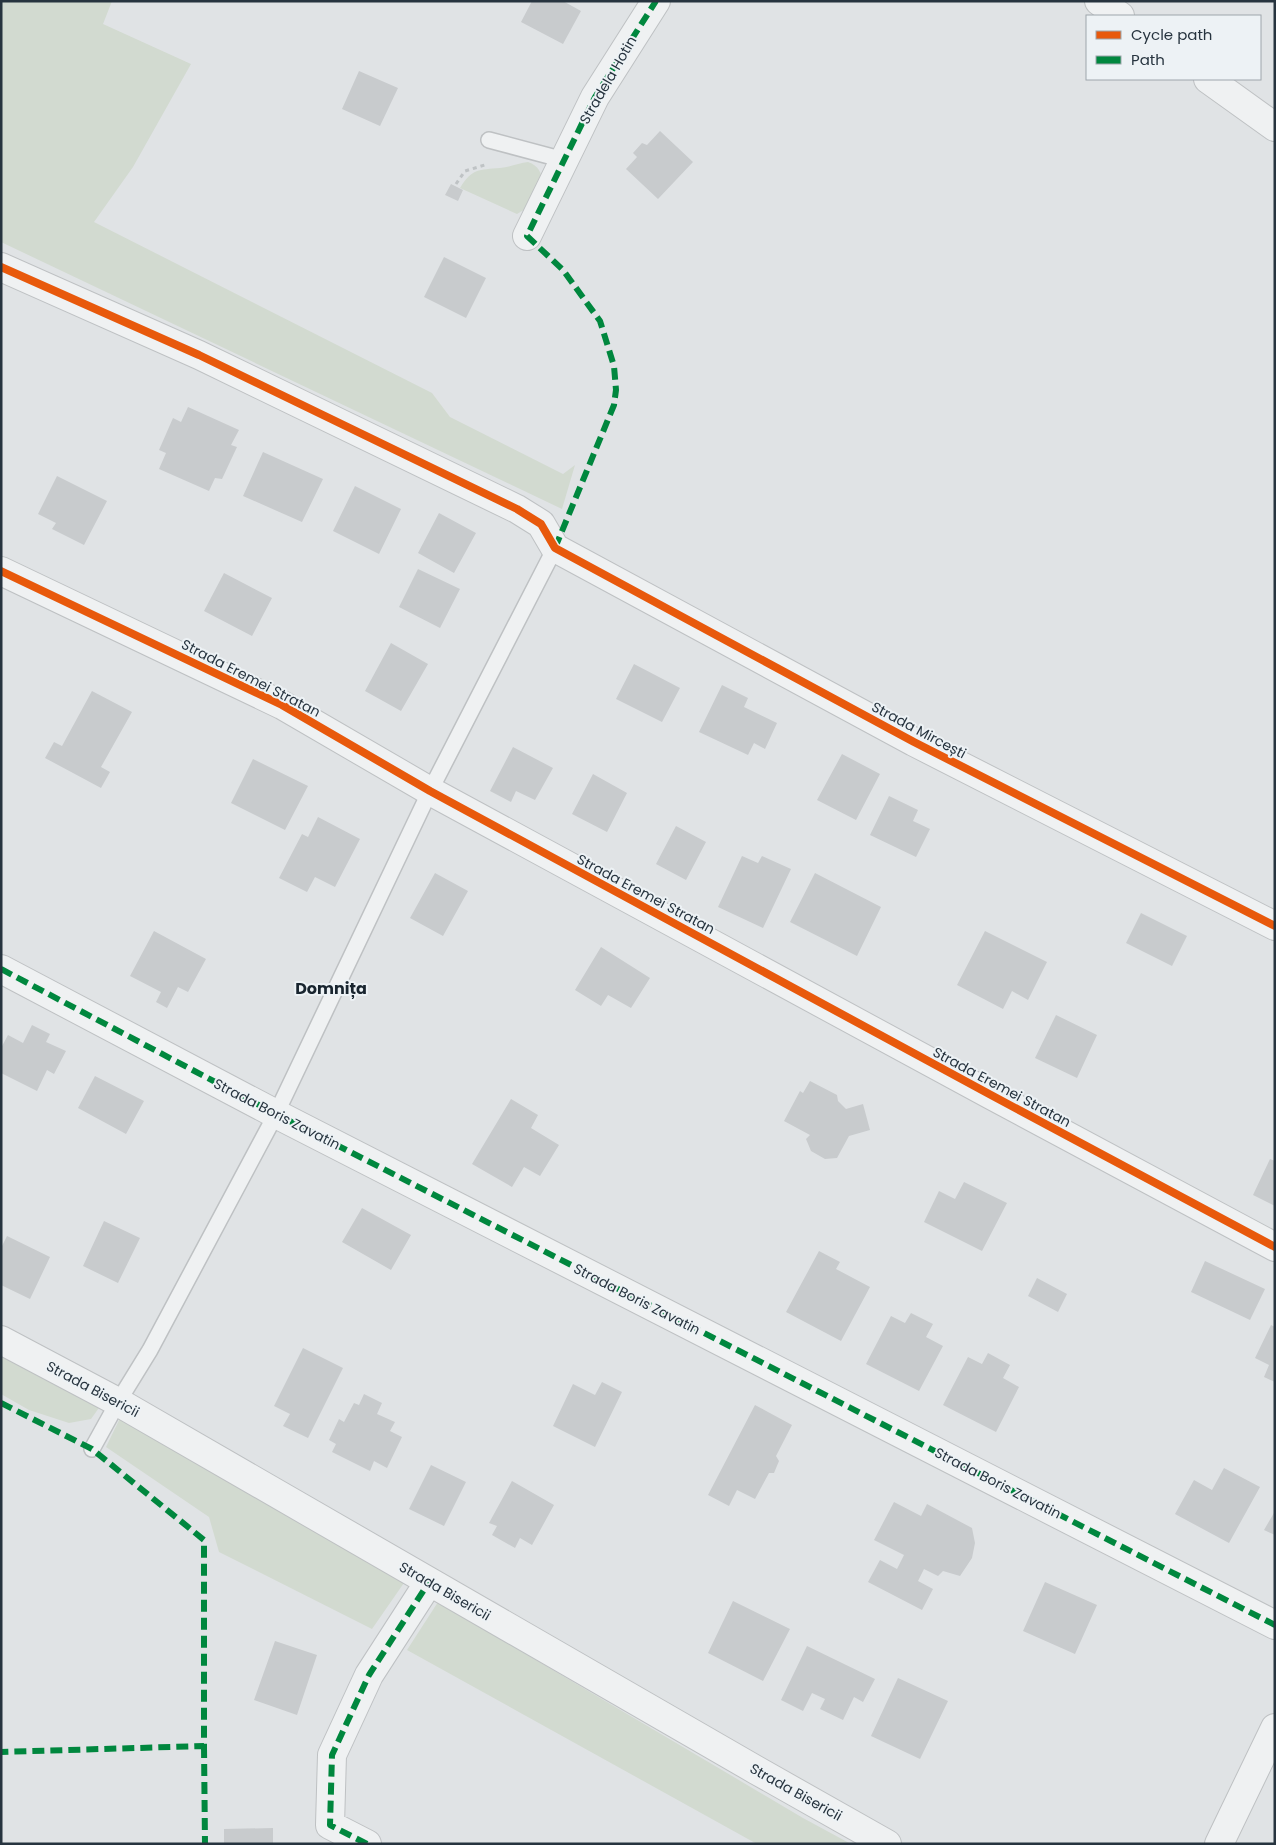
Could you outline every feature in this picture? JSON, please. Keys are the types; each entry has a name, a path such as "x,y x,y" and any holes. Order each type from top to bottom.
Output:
{"street":[{"name":"Stradela Hotin","path":"527,236 596,97 656,1"},
{"path":"1098,1 1119,15"},
{"path":"1209,80 1275,126"},
{"path":"1,267 199,355 517,509 541,524 555,548"},
{"name":"Strada Mircești","path":"555,548 914,742 1275,926"},
{"name":"Strada Eremei Stratan","path":"1,571 282,705 430,791 1275,1247"},
{"name":"Strada Boris Zavatin","path":"1,969 276,1114 1275,1625"},
{"name":"Strada Bisericii","path":"1,1340 118,1402 887,1844"},
{"path":"367,1844 330,1834 332,1755 368,1675 429,1582"},
{"path":"1219,1844 1275,1728"}],"lane":[{"path":"489,140 564,160"},
{"path":"92,1449 150,1350 276,1114 430,791 555,548"}],"shaded area":[{"path":"1,1 112,1 103,24 191,64 133,167 94,222 432,393 450,417 563,474 575,465 562,509 1,242"},
{"path":"528,162 535,165 539,170 543,183 527,208 517,214 460,188 472,173 477,171"},
{"path":"1,1352 101,1405 91,1419 69,1423 29,1410 1,1394"},
{"path":"122,1414 406,1580 372,1629 219,1552 209,1517 106,1447"},
{"path":"438,1602 803,1818 851,1844 757,1844 407,1650"}],"building":[{"path":"532,1 563,1 581,11 563,44 521,22"},
{"path":"359,71 398,88 380,126 342,109"},
{"path":"660,131 693,162 658,199 626,169 637,157 633,153 642,143 647,145"},
{"path":"451,184 463,190 458,201 445,195"},
{"path":"444,257 486,278 466,318 424,297"},
{"path":"188,407 239,430 231,445 237,447 222,479 215,478 209,491 159,469 166,453 159,450 173,418 181,422"},
{"path":"263,452 323,479 302,522 243,496"},
{"path":"57,476 107,501 84,545 52,529 56,523 38,514"},
{"path":"355,486 401,509 379,554 333,531"},
{"path":"439,513 476,533 454,573 418,553"},
{"path":"418,569 460,589 440,628 399,607"},
{"path":"224,573 272,598 252,636 204,611"},
{"path":"391,643 428,664 401,711 365,691"},
{"path":"634,664 680,688 662,722 616,699"},
{"path":"722,685 748,698 744,707 777,723 765,749 754,743 748,755 699,732"},
{"path":"92,691 132,712 101,767 110,772 101,788 45,758 54,742 62,746"},
{"path":"513,747 553,768 535,800 516,791 511,802 490,791"},
{"path":"842,754 880,774 856,820 817,800"},
{"path":"253,759 308,786 285,830 231,803"},
{"path":"593,774 627,793 607,832 572,814"},
{"path":"889,796 918,810 913,821 930,829 916,857 870,835"},
{"path":"318,817 360,839 335,887 315,877 307,892 279,878 302,834 308,837"},
{"path":"676,826 706,842 686,880 656,864"},
{"path":"742,856 758,863 762,856 791,869 763,928 718,907"},
{"path":"435,873 468,891 443,936 410,918"},
{"path":"815,873 881,907 857,956 790,922"},
{"path":"1141,913 1187,936 1172,966 1126,943"},
{"path":"154,931 206,959 188,992 178,987 167,1008 156,1002 161,992 130,976"},
{"path":"985,931 1047,962 1028,1000 1012,991 1003,1009 957,985"},
{"path":"601,947 650,978 631,1008 608,995 601,1006 575,990"},
{"path":"1056,1015 1097,1035 1077,1078 1035,1058"},
{"path":"32,1025 50,1034 46,1042 66,1051 54,1074 47,1070 37,1091 1,1073 1,1048 8,1035 23,1043"},
{"path":"95,1076 144,1101 126,1134 78,1108"},
{"path":"810,1081 837,1095 838,1101 846,1109 863,1104 870,1130 849,1136 837,1158 825,1159 811,1151 806,1139 810,1135 784,1121 800,1091 803,1093"},
{"path":"511,1099 538,1115 531,1128 559,1145 540,1176 524,1167 512,1187 472,1164"},
{"path":"1270,1159 1275,1161 1275,1206 1253,1195"},
{"path":"964,1182 1007,1203 982,1251 924,1222 939,1191 955,1199"},
{"path":"362,1208 411,1235 391,1270 342,1242"},
{"path":"104,1221 140,1238 118,1283 83,1266"},
{"path":"7,1236 50,1257 30,1299 1,1285 1,1248"},
{"path":"819,1251 840,1262 836,1269 870,1287 841,1341 786,1312"},
{"path":"1205,1261 1265,1289 1250,1320 1191,1292"},
{"path":"1037,1278 1067,1294 1058,1312 1028,1296"},
{"path":"911,1313 933,1324 926,1337 943,1346 919,1391 866,1364 891,1316 905,1323"},
{"path":"1271,1325 1275,1327 1275,1382 1264,1377 1269,1365 1255,1358"},
{"path":"303,1348 343,1368 308,1438 283,1426 290,1414 274,1406"},
{"path":"988,1353 1010,1365 1003,1378 1019,1387 996,1432 943,1405 968,1357 982,1364"},
{"path":"602,1382 622,1392 595,1447 553,1426 573,1384 595,1395"},
{"path":"364,1394 382,1403 377,1414 395,1422 390,1431 402,1437 387,1468 374,1461 370,1471 332,1452 336,1444 329,1440 339,1419 344,1422 354,1403 359,1405"},
{"path":"755,1405 792,1425 776,1456 779,1461 774,1473 769,1473 755,1499 737,1490 729,1506 708,1495"},
{"path":"431,1465 466,1482 444,1526 409,1509"},
{"path":"1224,1468 1260,1487 1229,1543 1175,1514 1194,1480 1212,1490"},
{"path":"512,1481 554,1505 532,1545 520,1538 515,1548 492,1535 497,1526 489,1523"},
{"path":"894,1502 921,1516 927,1504 972,1528 975,1543 972,1558 960,1576 943,1571 938,1576 924,1569 918,1581 933,1589 922,1610 868,1582 880,1560 897,1569 904,1555 874,1540"},
{"path":"1275,1511 1275,1535 1264,1530"},
{"path":"1045,1582 1097,1605 1075,1654 1023,1631"},
{"path":"733,1601 790,1629 763,1681 708,1653"},
{"path":"275,1641 317,1655 297,1715 254,1700"},
{"path":"807,1646 875,1679 863,1702 854,1697 843,1720 820,1709 825,1699 812,1693 803,1711 781,1700"},
{"path":"898,1678 948,1701 920,1759 871,1736"},
{"path":"273,1828 273,1844 224,1844 224,1829"}],"marked path":[{"path":"555,548 614,405 616,390 614,366 600,321 563,270 527,236 595,97 656,1"},
{"path":"1,969 276,1114 1275,1625"},
{"path":"1,1403 92,1449 204,1540 204,1746 1,1752"},
{"path":"367,1844 330,1825 332,1755 369,1675 429,1582"},
{"path":"204,1746 205,1844"}],"cycle path":[{"path":"1,267 199,355 517,509 541,524 555,548 914,742 1275,926"},
{"path":"1,571 282,705 430,791 1275,1247"}],"district":[{"name":"Domnița","path":"331,988"}]}
